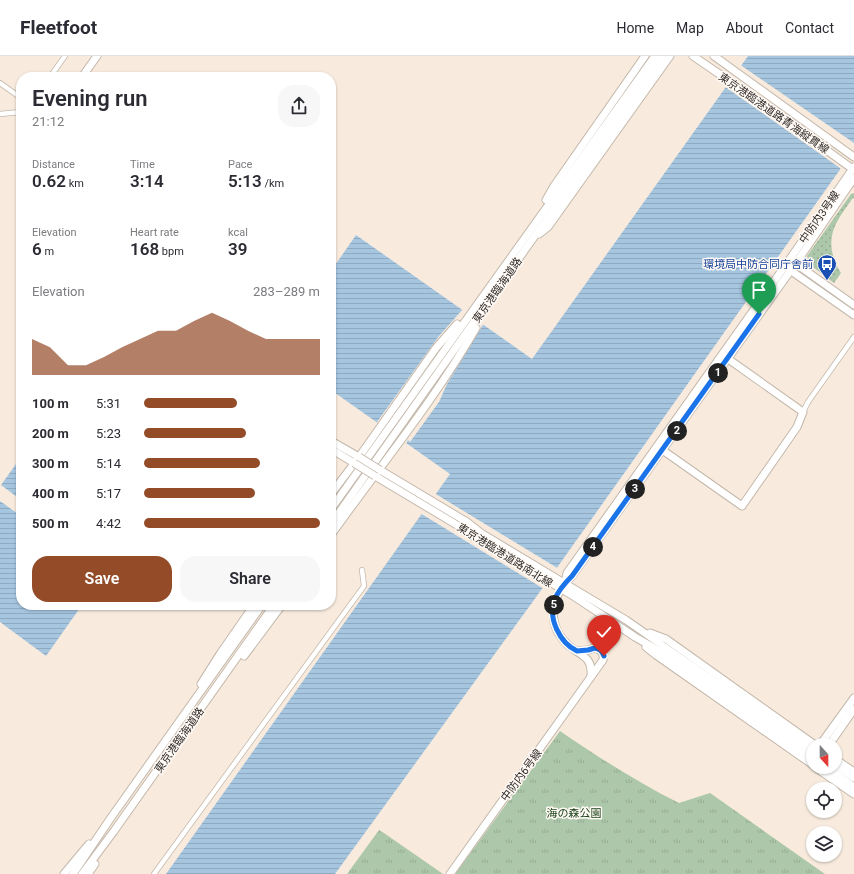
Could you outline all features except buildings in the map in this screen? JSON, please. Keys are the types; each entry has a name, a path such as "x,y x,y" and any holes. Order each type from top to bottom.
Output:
{"street":[{"path":"54,72 66,56"},
{"path":"86,72 97,56"},
{"path":"514,253 554,186 645,56"},
{"name":"東京港臨海道路","path":"336,502 481,297 655,56"},
{"name":"東京港臨海道路","path":"336,517 662,56"},
{"path":"534,237 548,227 670,56"},
{"name":"東京港臨港道路青海縦貫線","path":"693,56 756,99 853,169"},
{"name":"東京港臨港道路青海縦貫線","path":"716,58 854,157"},
{"path":"0,83 16,94"},
{"path":"0,114 16,112"},
{"name":"中防内3号線","path":"793,261 853,169"},
{"name":"中防内3号線","path":"561,590 565,583 567,573 660,448 854,178"},
{"path":"846,191 854,186"},
{"path":"793,261 854,305"},
{"path":"788,268 854,315"},
{"path":"336,529 451,369 487,304"},
{"path":"336,487 436,348 476,305"},
{"path":"660,448 742,506 797,427 808,402 854,337"},
{"path":"725,357 803,412"},
{"path":"336,445 357,460"},
{"path":"336,451 357,460"},
{"name":"東京港臨港道路南北線","path":"357,460 462,528 470,535 552,580 565,583 641,629 806,745"},
{"path":"154,874 364,586 362,570"},
{"name":"東京港臨港道路南北線","path":"552,580 561,590 575,597 635,637 663,653 806,753"},
{"path":"561,590 554,600 553,612 556,625 564,640 577,651 590,662 593,664 599,664 603,660 604,656 602,651 599,649 595,648 577,651"},
{"path":"181,718 186,707 220,654 251,610"},
{"name":"東京港臨海道路","path":"73,874 110,819 258,610"},
{"name":"東京港臨海道路","path":"82,874 270,610"},
{"path":"207,700 254,644 278,610"},
{"path":"641,629 666,639 806,738"},
{"path":"635,637 656,656 806,760"},
{"path":"590,662 591,675"},
{"name":"中防内6号線","path":"450,874 599,664"},
{"path":"825,738 854,698"},
{"path":"833,738 854,709"},
{"path":"842,764 854,772"},
{"path":"842,770 854,778"},
{"path":"825,774 854,794"},
{"path":"836,774 854,787"},
{"path":"64,874 96,833 110,819"},
{"path":"88,874 114,831"}],"green space":[{"path":"854,193 854,198 837,221 832,236 832,252 835,263 841,273 834,283 809,264 807,256 851,194"},
{"name":"海の森公園","path":"560,731 618,769 679,803 710,793 825,874 455,874"},
{"path":"379,830 384,833 443,874 347,874"}],"water":[{"path":"748,56 854,56 854,150 534,600 335,874 166,874 450,474 336,394 336,264 356,235 532,359"},
{"path":"16,464 16,496 1,485"},
{"path":"0,501 16,512 16,610 78,610 46,656 0,622"}],"pier":[{"path":"739,64 854,143 854,153 841,171 840,168 724,86"},
{"path":"463,309 484,323 447,384 439,402 410,442 408,440 405,445 378,426 379,424 377,422 439,336"},
{"path":"434,493 559,569 544,589 420,513"}],"place":[{"name":"環境局中防合同庁舎前","path":"827,281"}],"route":[{"path":"604,656 602,651 595,648 577,651 564,640 554,619 554,600 656,461 759,314"}]}
